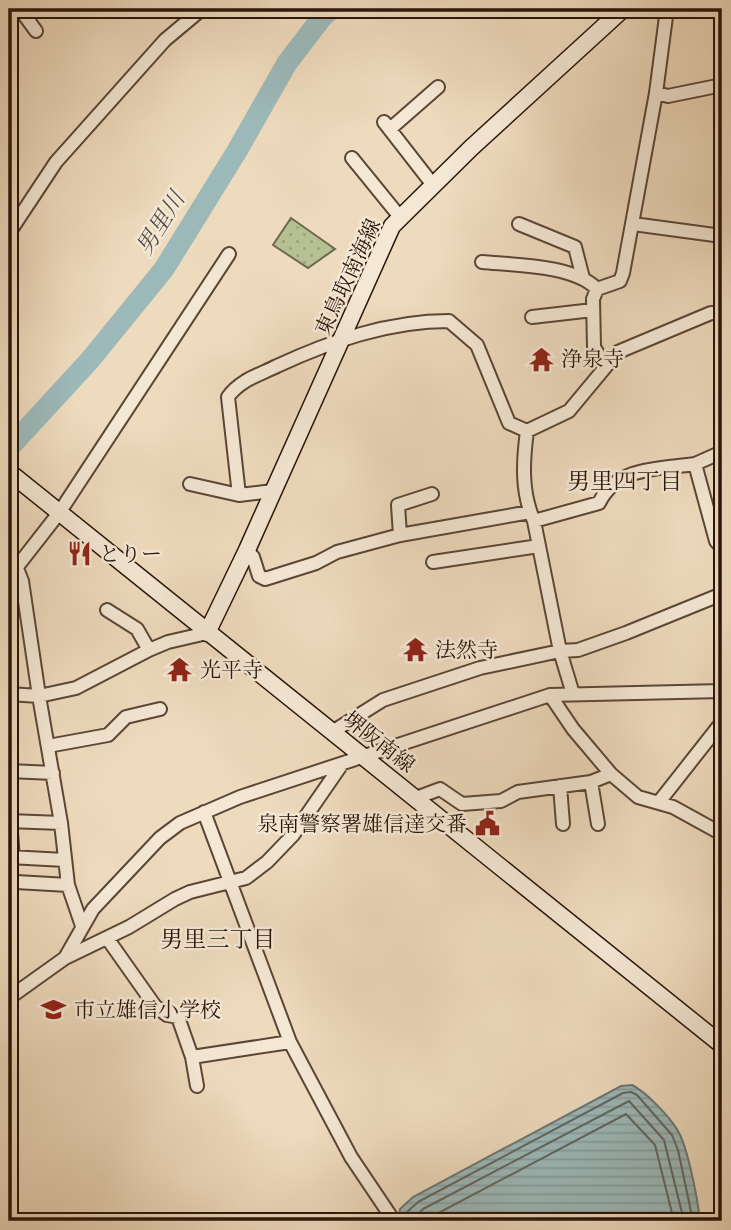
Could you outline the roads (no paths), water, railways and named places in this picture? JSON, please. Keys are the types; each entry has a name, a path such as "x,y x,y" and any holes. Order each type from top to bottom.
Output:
{"main road":[{"name":"東鳥取南海線","path":"207,633 342,339 387,233 433,185 623,9"},
{"name":"堺阪南線","path":"9,472 722,1045"}],"street":[{"path":"20,9 36,31"},
{"path":"9,233 56,162 165,40 202,9"},
{"path":"606,366 594,347 593,299 597,289 620,281 633,225 656,93 667,9"},
{"path":"656,93 668,96 722,85"},
{"path":"433,185 387,125 438,87"},
{"path":"352,158 400,217"},
{"path":"519,224 575,247 583,278"},
{"path":"633,225 722,236"},
{"path":"82,926 68,885 61,823 38,696 22,581 12,571 229,254"},
{"path":"482,262 536,267 583,278 597,289"},
{"path":"532,317 593,310"},
{"path":"239,495 228,397 237,385 317,348 342,339 419,321 449,321 477,345 509,423 527,431 569,411 618,352 710,313 722,313"},
{"path":"527,431 523,470 560,650 573,694"},
{"path":"247,550 253,557 259,576 265,579 337,552 400,535 532,516 599,503 606,489 617,480 639,471 695,464 722,452"},
{"path":"695,464 716,541 722,548"},
{"path":"190,484 239,495 273,491"},
{"path":"400,535 398,505 432,494"},
{"path":"433,562 539,546"},
{"path":"332,732 383,700 480,668 560,650 578,650 722,594"},
{"path":"107,611 136,629 149,650"},
{"path":"9,694 38,696 76,688 168,642 207,633"},
{"path":"65,958 93,909 160,838 180,823 240,797 550,695 722,691"},
{"path":"550,695 573,729 611,774 638,797 673,807 722,834"},
{"path":"48,746 108,735 126,717 160,709"},
{"path":"659,802 722,722"},
{"path":"9,998 65,958 129,927 175,899 190,892 246,878 267,862 293,835 343,764"},
{"path":"9,771 53,773"},
{"path":"416,798 440,789 462,804 501,801 518,792 591,782 611,774"},
{"path":"591,782 598,824"},
{"path":"560,786 563,824"},
{"path":"204,812 290,1042 351,1157 394,1221"},
{"path":"61,823 10,821 11,858 65,860"},
{"path":"16,882 68,885"},
{"path":"107,938 155,1006 167,1015 178,1017 192,1057 197,1086"},
{"path":"192,1057 290,1042"}],"water":[{"path":"632,1085 657,1105 682,1139 695,1188 700,1221 402,1221 400,1209 413,1197 621,1086"}],"waterway":[{"name":"男里川","path":"9,448 90,360 164,269 237,151 287,63 331,9"}],"place":[{"name":"浄泉寺","path":"541,359"},
{"name":"とりー","path":"79,554"},
{"name":"法然寺","path":"415,650"},
{"name":"光平寺","path":"180,670"},
{"name":"泉南警察署雄信達交番","path":"487,824"},
{"name":"市立雄信小学校","path":"54,1010"}],"district":[{"name":"男里四丁目","path":"625,481"},
{"name":"男里三丁目","path":"218,939"}]}
